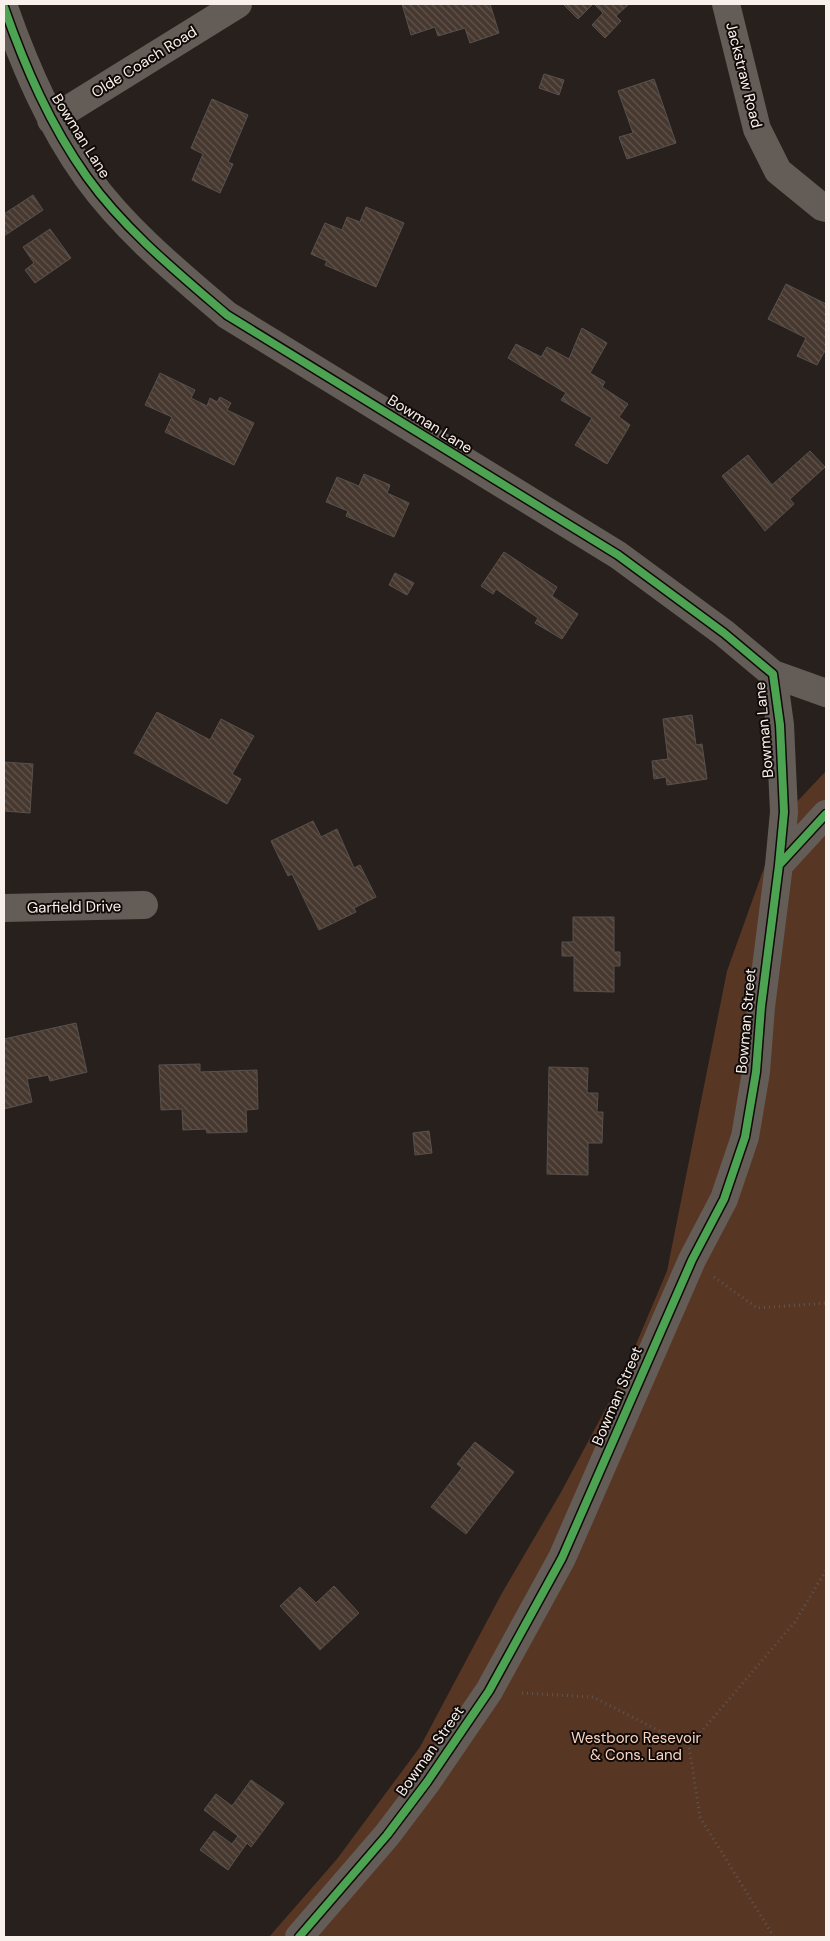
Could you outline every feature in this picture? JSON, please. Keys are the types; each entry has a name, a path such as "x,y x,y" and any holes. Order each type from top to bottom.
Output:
{"street":[{"name":"Olde Coach Road","path":"52,120 238,4"},
{"name":"Jackstraw Road","path":"726,4 757,129 778,171 822,207 826,208"},
{"name":"Bowman Lane","path":"4,8 24,63 52,120 88,177 130,227 177,272 227,315 618,555 724,633 773,674 826,693"},
{"name":"Bowman Lane","path":"773,674 780,725 784,812 779,864"},
{"path":"779,864 826,814"},
{"name":"Bowman Street","path":"299,1937 387,1835 427,1782 489,1691 562,1558 692,1260 724,1200 745,1137 756,1072 761,1007 779,864"},
{"name":"Garfield Drive","path":"4,908 144,906"}],"path":[{"path":"692,1260 757,1308 826,1303"},
{"path":"774,1937 700,1817 689,1746 795,1622 826,1570"},
{"path":"489,1691 593,1697 689,1746"}],"green space":[{"name":"Westboro Resevoir & Cons. Land","path":"826,771 826,1937 269,1937 337,1859 420,1747 502,1593 560,1494 620,1382 667,1271 727,971 768,857 790,809"}],"building":[{"path":"402,4 490,4 499,33 470,43 465,28 438,36 435,27 411,35"},
{"path":"563,4 593,4 578,19"},
{"path":"594,4 629,4 616,16 621,21 605,38 592,25 603,13"},
{"path":"544,74 564,80 559,95 539,88"},
{"path":"654,79 676,143 627,159 619,137 633,133 618,91"},
{"path":"212,99 248,115 228,162 233,164 220,193 192,180 203,154 191,148"},
{"path":"33,195 43,210 4,236 4,214"},
{"path":"366,207 404,223 376,287 325,265 327,261 311,254 325,223 342,230 347,217 360,222"},
{"path":"50,229 71,258 35,283 25,270 34,263 23,247"},
{"path":"786,284 826,304 826,349 817,365 797,356 806,338 768,319"},
{"path":"582,328 607,343 590,373 605,382 602,387 628,404 619,417 630,425 607,464 575,445 592,418 561,400 566,393 508,358 516,344 541,357 547,347 569,359"},
{"path":"160,373 195,390 191,398 207,406 210,398 217,402 220,397 231,403 227,410 254,423 234,465 165,432 172,417 145,405"},
{"path":"810,451 825,467 790,499 794,504 765,531 722,476 748,455 772,485"},
{"path":"364,474 390,485 387,493 409,503 394,537 346,516 348,511 326,502 337,477 359,486"},
{"path":"504,552 557,587 552,596 578,614 562,639 535,623 538,618 496,589 493,594 481,586"},
{"path":"395,573 414,583 407,595 389,585"},
{"path":"157,712 210,740 221,719 254,736 232,774 241,779 227,804 134,753"},
{"path":"692,715 696,745 702,744 707,779 667,785 666,777 654,779 652,761 668,759 663,719"},
{"path":"4,762 33,764 30,813 4,811"},
{"path":"313,821 321,837 337,829 354,868 360,865 376,897 354,908 356,912 319,930 292,874 288,876 271,841"},
{"path":"573,917 614,917 614,952 620,952 620,966 614,966 614,992 574,991 574,956 562,956 562,942 573,942"},
{"path":"76,1023 87,1072 50,1081 48,1075 27,1079 32,1102 4,1109 4,1039"},
{"path":"200,1064 200,1072 257,1070 258,1109 246,1110 247,1132 207,1133 206,1129 183,1130 182,1109 161,1110 159,1065"},
{"path":"549,1067 588,1068 587,1093 598,1093 597,1112 603,1112 602,1143 588,1143 588,1175 547,1174"},
{"path":"429,1131 432,1153 415,1155 413,1133"},
{"path":"475,1442 514,1472 466,1534 431,1507 462,1468 457,1464"},
{"path":"334,1586 359,1613 320,1650 280,1606 300,1587 316,1603"},
{"path":"251,1780 284,1803 251,1847 247,1843 228,1870 200,1850 214,1831 232,1844 238,1836 204,1810 216,1794 232,1806"}],"cycle path":[{"path":"4,7 21,52 50,116 87,177 135,233 190,283 227,315 618,555 724,633 773,674 780,725 784,812 779,865"},
{"path":"299,1937 387,1835 427,1782 489,1691 562,1558 692,1260 724,1199 745,1137 756,1072 761,1007 779,865 826,814"}]}
